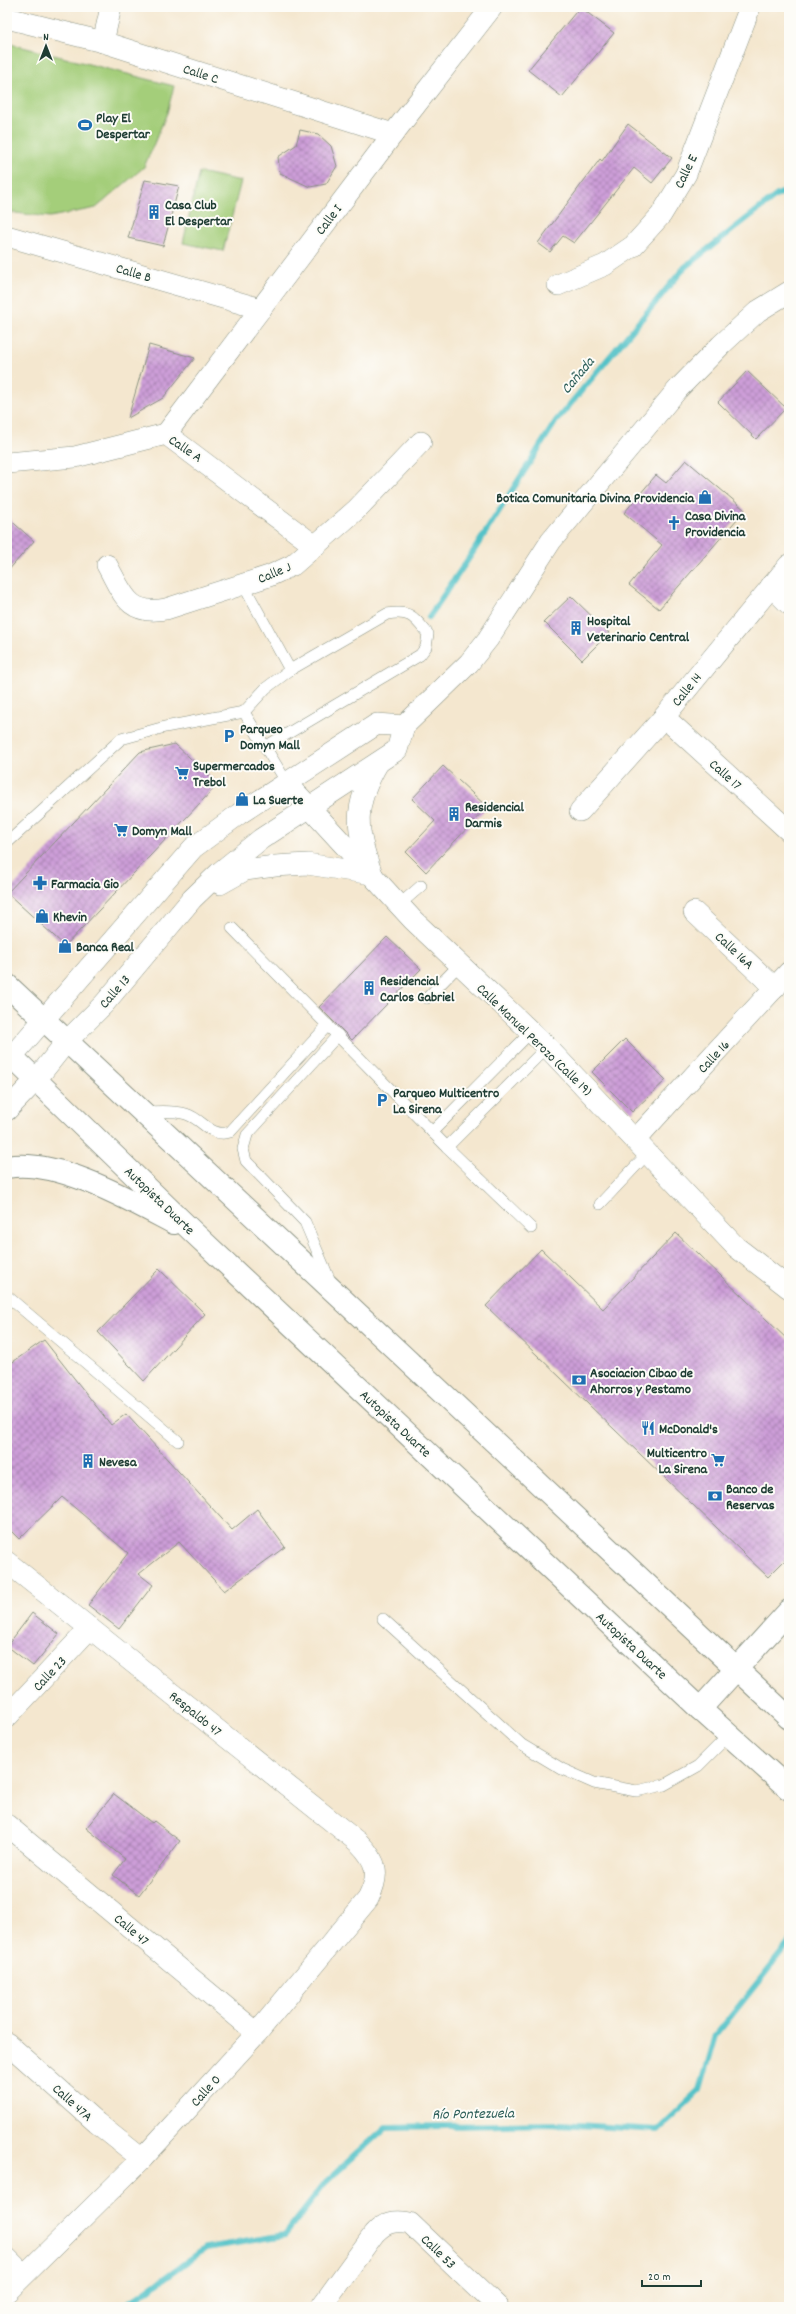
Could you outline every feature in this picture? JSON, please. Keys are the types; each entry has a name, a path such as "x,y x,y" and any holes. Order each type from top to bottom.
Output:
{"main road":[{"path":"7,985 789,1718"},
{"name":"Autopista Duarte","path":"8,1057 700,1709 789,1789"},
{"path":"7,1167 46,1167 127,1199 193,1232"},
{"path":"700,1709 789,1611"}],"street":[{"path":"103,42 111,7"},
{"name":"Calle I","path":"166,434 392,134 492,7"},
{"name":"Calle E","path":"558,285 605,265 633,246 661,215 686,174 750,7"},
{"name":"Calle C","path":"7,18 103,42 392,134"},
{"name":"Calle B","path":"7,236 261,309"},
{"path":"8,1057 45,1019 193,848 239,814 377,724 404,726 469,663 488,639 551,541 678,389 721,345 758,311 789,292"},
{"name":"Calle A","path":"7,463 75,457 166,434 315,546"},
{"name":"Calle J","path":"107,565 129,601 142,610 151,612 166,610 294,565 356,510 421,442"},
{"name":"Calle 14","path":"580,811 664,717 789,565"},
{"path":"771,586 789,604"},
{"name":"Calle 17","path":"664,717 789,831"},
{"name":"Calle 13","path":"7,1110 35,1081 67,1041 104,1004 192,899 219,873 261,839 397,750 404,726"},
{"path":"192,899 245,870 252,869 307,864 372,874 365,856 359,823 360,804 364,786 380,761"},
{"name":"Calle Manuel Perozo (Calle 19)","path":"287,783 399,905 459,965 547,1047 736,1247 789,1288"},
{"name":"Calle 16A","path":"694,912 776,988"},
{"name":"Calle 16","path":"642,1146 789,972"},
{"path":"7,975 45,1019"},
{"name":"Respaldo 47","path":"7,1562 359,1843 370,1854 376,1870"},
{"name":"Calle 23","path":"7,1717 90,1628"},
{"name":"Calle 47","path":"7,1825 257,2033"},
{"name":"Calle 0","path":"7,2292 23,2274 142,2159 257,2033 368,1899 375,1886 376,1870"},
{"name":"Calle 47A","path":"7,2043 97,2124 142,2159"},
{"name":"Calle 53","path":"321,2307 374,2234 382,2226 395,2220 410,2223 498,2307"},
{"path":"7,2258 23,2274"}],"lane":[{"path":"243,584 290,670"},
{"path":"7,843 121,738 165,726 244,712 266,688 290,670 387,614 405,612 413,616 428,634 426,647 420,655 265,747"},
{"path":"244,712 287,783"},
{"path":"399,905 421,886"},
{"path":"232,928 447,1148 531,1228"},
{"path":"427,998 459,965"},
{"path":"144,1112 185,1114 193,1116 209,1130 223,1134 230,1132 328,1025"},
{"path":"432,1132 531,1032"},
{"path":"334,1290 305,1222 246,1161 243,1149 247,1136 338,1035"},
{"path":"447,1148 547,1047"},
{"path":"600,1204 642,1146"},
{"path":"7,1296 178,1441"},
{"path":"383,1619 522,1745 562,1769 594,1783 636,1791 664,1785 698,1766 729,1735"}],"green space":[{"name":"Play El Despertar","path":"7,43 174,86 167,113 144,167 96,208 50,217 7,212"},
{"path":"199,172 241,181 223,251 183,243"}],"building":[{"path":"580,7 614,33 562,97 528,70"},
{"path":"628,124 672,158 652,183 634,168 574,243 563,236 550,252 538,243 600,159 602,161"},
{"path":"300,130 318,134 331,146 337,166 326,184 310,187 280,173 278,157 296,145"},
{"name":"Casa Club El Despertar","path":"145,180 179,186 163,246 128,238"},
{"path":"149,345 195,358 163,398 128,418"},
{"path":"747,371 786,408 756,439 718,402"},
{"path":"686,460 745,510 659,609 629,585 662,545 624,513 656,475 666,483"},
{"path":"7,517 34,541 7,572"},
{"name":"Hospital Veterinario Central","path":"571,596 609,633 582,660 544,622"},
{"name":"Domyn Mall","path":"175,744 218,784 65,946 7,893 140,752"},
{"name":"Residencial Darmis","path":"443,766 487,807 426,872 406,852 435,821 412,799"},
{"name":"Residencial Carlos Gabriel","path":"387,937 421,969 352,1040 319,1007"},
{"path":"625,1039 666,1080 632,1112 592,1072"},
{"name":"Multicentro La Sirena","path":"676,1233 789,1341 789,1556 768,1577 486,1306 541,1249 603,1309"},
{"path":"159,1269 205,1314 144,1381 98,1332"},
{"name":"Nevesa","path":"44,1340 111,1425 126,1414 232,1530 257,1509 285,1547 224,1591 179,1542 139,1574 153,1585 119,1629 88,1605 128,1553 62,1497 19,1539 7,1527 7,1366"},
{"path":"32,1613 59,1634 33,1666 7,1646"},
{"path":"114,1794 152,1823 154,1821 180,1841 139,1895 113,1875 125,1859 86,1828"}],"waterway":[{"name":"Cañada","path":"429,617 473,552 556,421 685,267 777,195 789,190"},
{"name":"Río Pontezuela","path":"124,2307 206,2248 285,2235 328,2180 386,2127 560,2124 658,2130 700,2090 716,2035 789,1943"}],"place":[{"name":"Play El Despertar","path":"85,125"},
{"name":"Casa Club El Despertar","path":"154,212"},
{"name":"Botica Comunitaria Divina Providencia","path":"705,497"},
{"name":"Casa Divina Providencia","path":"674,523"},
{"name":"Hospital Veterinario Central","path":"576,628"},
{"name":"Parqueo Domyn Mall","path":"229,736"},
{"name":"Supermercados Trebol","path":"182,773"},
{"name":"La Suerte","path":"242,799"},
{"name":"Residencial Darmis","path":"454,814"},
{"name":"Domyn Mall","path":"121,830"},
{"name":"Farmacia Gio","path":"40,883"},
{"name":"Khevin","path":"42,916"},
{"name":"Banca Real","path":"65,946"},
{"name":"Residencial Carlos Gabriel","path":"369,988"},
{"name":"Parqueo Multicentro La Sirena","path":"382,1100"},
{"name":"Asociacion Cibao de Ahorros y Pestamo","path":"579,1380"},
{"name":"McDonald's","path":"648,1428"},
{"name":"Multicentro La Sirena","path":"718,1460"},
{"name":"Nevesa","path":"88,1461"},
{"name":"Banco de Reservas","path":"715,1496"}]}
